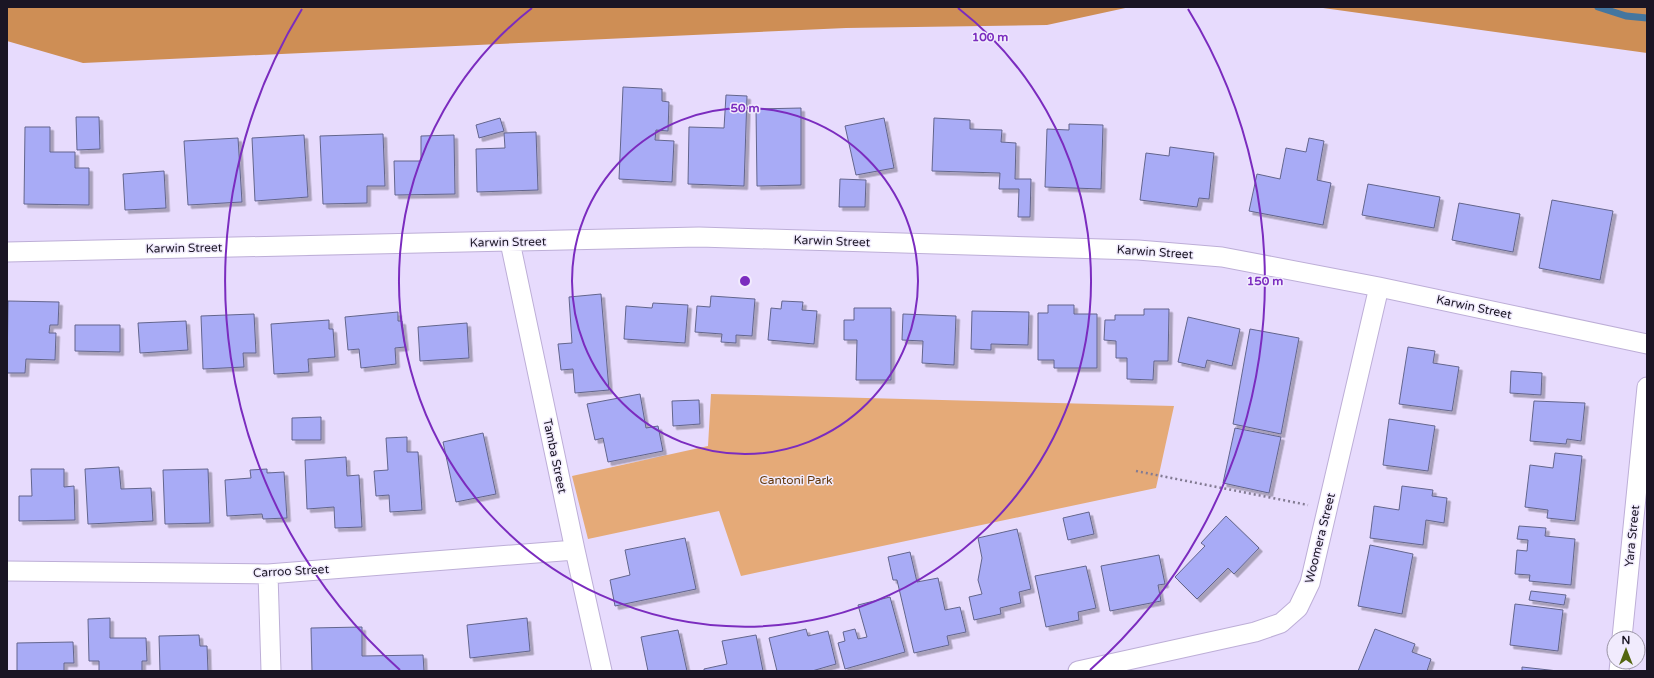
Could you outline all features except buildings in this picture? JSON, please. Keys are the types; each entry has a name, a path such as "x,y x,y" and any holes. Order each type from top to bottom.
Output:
{"street":[{"name":"Karwin Street","path":"7,252 699,237 1138,250 1222,257 1379,287 1647,344"},
{"name":"Tamba Street","path":"510,242 602,671"},
{"name":"Woomera Street","path":"1078,671 1255,632 1281,623 1298,608 1310,583 1379,287"},
{"name":"Yara Street","path":"1623,630 1647,387"},
{"name":"Carroo Street","path":"7,571 268,574 575,550"},
{"path":"268,574 271,671"}],"path":[{"path":"1136,471 1328,509"}],"green space":[{"name":"Cantoni Park","path":"711,394 1174,406 1156,488 741,576 719,511 588,539 572,476 708,446"}],"shaded area":[{"path":"7,7 1130,7 1047,25 846,28 83,63 7,41"},
{"path":"1316,7 1647,7 1647,53"}],"waterway":[{"path":"1598,7 1626,16 1647,18"}]}
